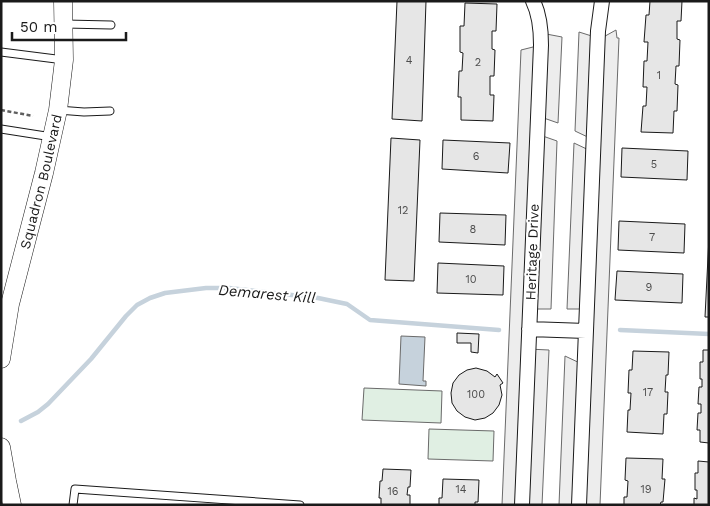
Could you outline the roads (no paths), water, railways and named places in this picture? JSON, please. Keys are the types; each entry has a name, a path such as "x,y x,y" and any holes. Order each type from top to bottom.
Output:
{"street":[{"name":"Squadron Boulevard","path":"1,359 10,304 58,110 64,60 64,1"},
{"name":"Heritage Drive","path":"522,505 541,45 539,18 533,1"},
{"path":"579,505 598,31 602,1"},
{"path":"529,329 586,331"},
{"path":"1,447 12,505"}],"lane":[{"path":"64,24 111,25"},
{"path":"1,52 64,60"},
{"path":"58,110 110,112"},
{"path":"1,129 52,137"},
{"path":"73,505 75,489 300,505"}],"waterway":[{"name":"Demarest Kill","path":"21,421 48,404 91,359 137,305 165,293 206,288 229,288 318,298 347,304 370,320 499,330"},
{"name":"Demarest Kill","path":"620,330 709,334"}]}
